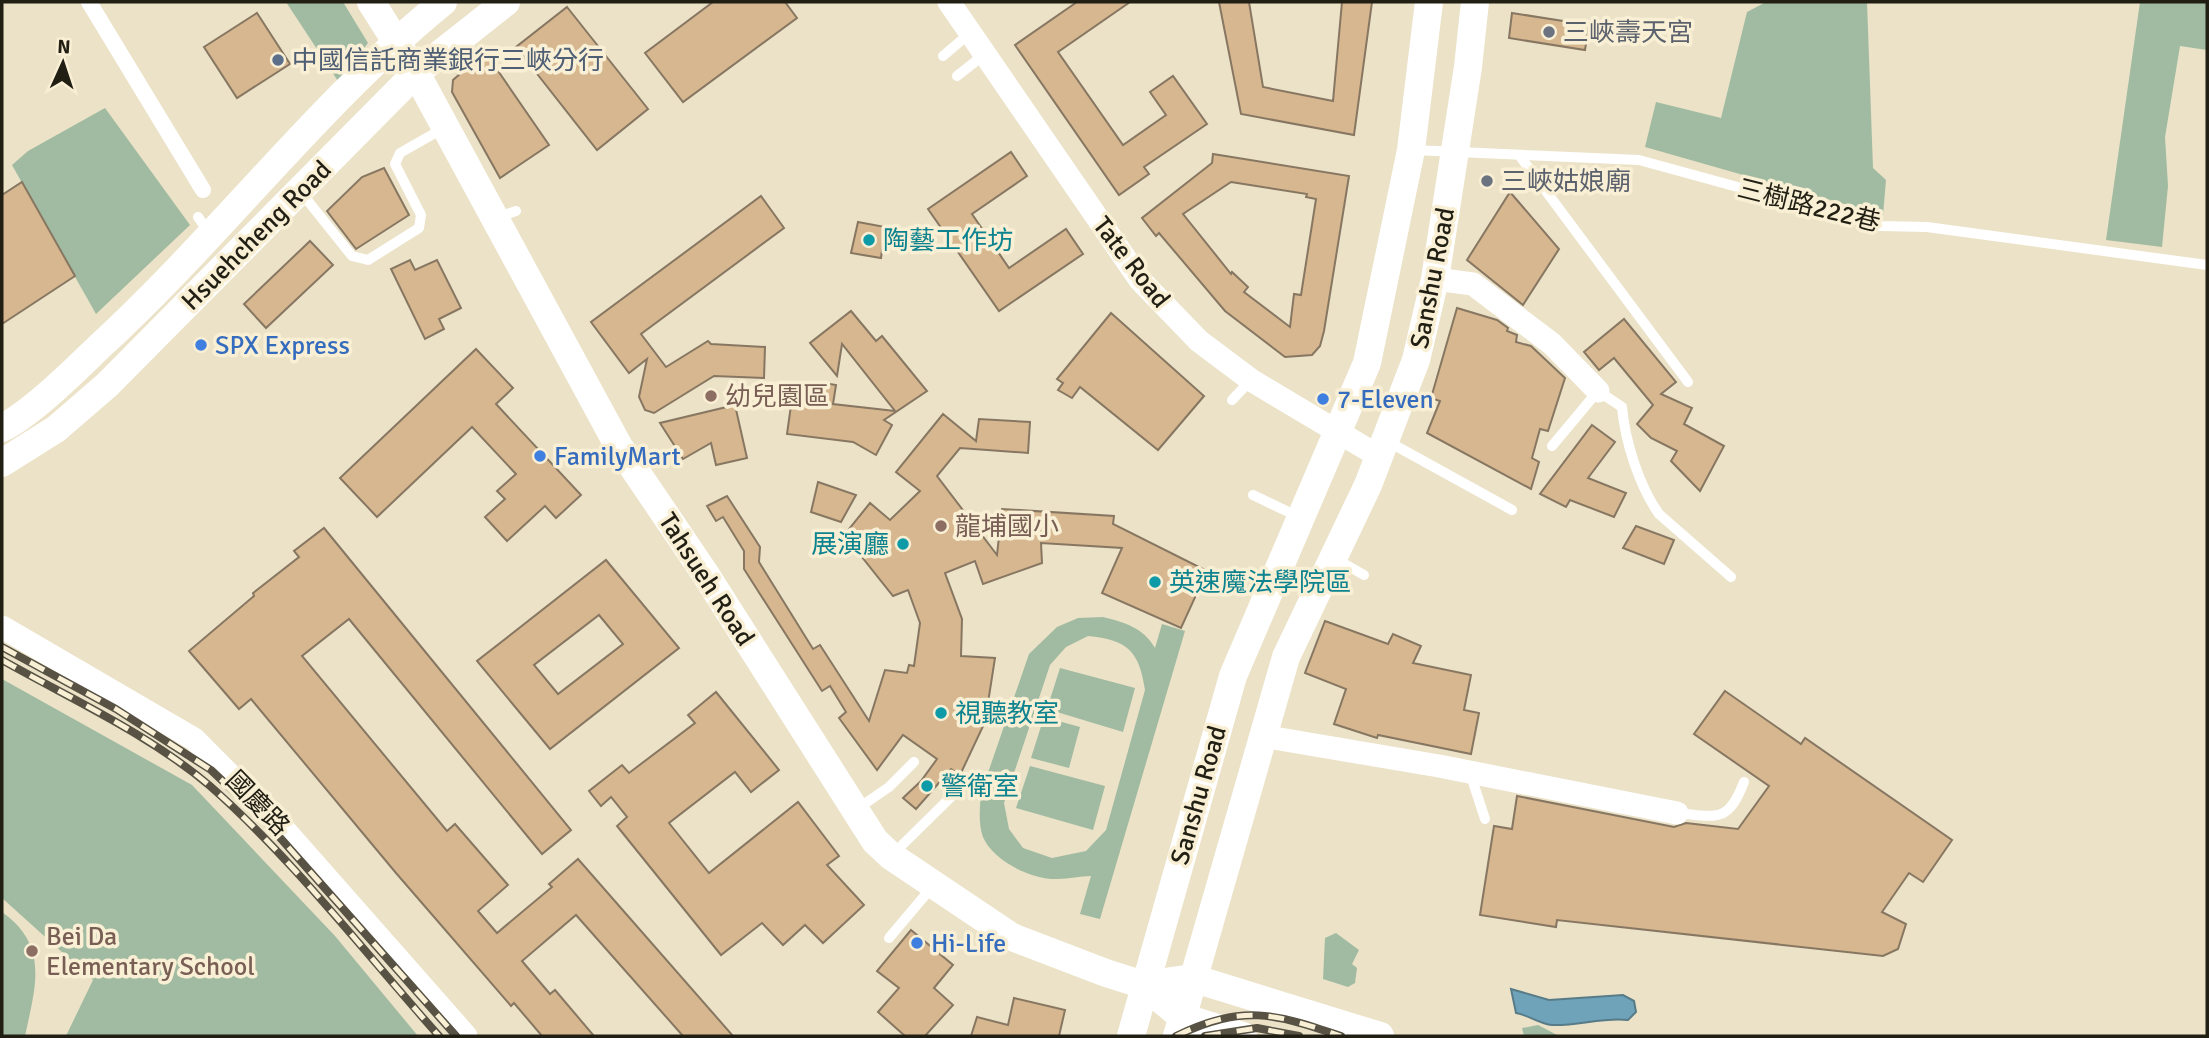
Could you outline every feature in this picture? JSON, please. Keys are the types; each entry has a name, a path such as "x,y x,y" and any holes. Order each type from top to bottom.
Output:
{"street":[{"path":"89,2 203,190"},
{"name":"Tahsueh Road","path":"371,2 416,73 444,128 506,215 618,444 704,572 874,841 891,856 1012,937 1144,985 1192,978"},
{"name":"Hsuehcheng Road","path":"2,428 70,374 139,310 292,146 396,41 443,2"},
{"name":"Hsuehcheng Road","path":"2,463 56,429 107,385 416,73 506,2"},
{"name":"Tate Road","path":"949,2 1140,280 1199,341 1251,380 1339,435 1383,449"},
{"name":"Sanshu Road","path":"1131,1036 1233,676 1265,595 1339,435 1367,363 1410,150 1429,2"},
{"name":"Sanshu Road","path":"1180,1026 1286,657 1383,449 1416,359 1435,279 1468,66 1475,2"},
{"path":"1468,66 1482,2"},
{"path":"1435,279 1473,284 1552,344 1598,391"},
{"path":"1301,521 1338,550"},
{"name":"國慶路","path":"2,627 194,739 282,827 466,1036"},
{"path":"1262,736 1677,813"},
{"path":"1192,978 1380,1036"},
{"path":"1144,985 1180,1026 1243,1036"}],"lane":[{"path":"943,56 971,33"},
{"path":"957,76 985,54"},
{"path":"300,191 352,256 368,260 419,228 421,215 395,164 400,153 444,128"},
{"name":"三樹路222巷","path":"1410,150 1639,160 1880,226 1927,227 2207,265"},
{"path":"1519,155 1688,382"},
{"path":"1232,400 1251,380"},
{"path":"1552,446 1598,391 1622,407 1624,428 1655,508 1731,577"},
{"path":"1383,449 1513,510"},
{"path":"1253,495 1301,521"},
{"path":"1338,550 1364,575"},
{"path":"855,811 889,787 914,762"},
{"path":"1470,773 1485,819"},
{"path":"1677,813 1714,817 1727,814 1735,805 1744,782"},
{"path":"891,856 952,796"},
{"path":"888,938 934,885"}],"green space":[{"path":"286,2 343,2 368,43 338,81"},
{"path":"1766,2 1867,2 1873,168 1886,180 1883,215 1645,147 1656,102 1721,118 1747,12"},
{"path":"2140,2 2207,2 2207,50 2180,46 2165,137 2168,186 2162,247 2106,240"},
{"path":"105,108 190,225 96,314 12,165 28,151"},
{"path":"1103,617 1126,624 1145,635 1155,648 1162,624 1185,631 1100,919 1080,914 1091,876 1048,878 1014,867 988,846 981,832 980,821 981,793 1029,654 1057,627 1078,618","holes":["1088,636 1122,644 1135,656 1145,690 1106,830 1086,851 1052,858 1023,848 1009,829 1004,803 1050,665 1066,647"]},
{"path":"1060,668 1135,688 1123,732 1047,709"},
{"path":"2,679 192,785 335,936 418,1036 66,1036 93,980 2,898"},
{"path":"1044,717 1080,727 1069,768 1031,758"},
{"path":"1030,766 1105,786 1093,830 1016,808"},
{"path":"2,912 17,925 33,954 35,985 25,1036 2,1036"},
{"path":"1336,933 1359,950 1352,964 1357,968 1355,983 1348,987 1323,979 1325,938"},
{"path":"1538,1025 1559,1036 1524,1036 1522,1028"}],"water":[{"path":"1511,989 1549,1000 1623,995 1634,1001 1636,1012 1628,1020 1548,1024 1516,1013"}],"building":[{"path":"713,2 785,2 797,18 683,102 645,53"},
{"path":"1077,2 1130,2 1058,52 1123,145 1166,115 1150,92 1173,76 1207,124 1144,167 1149,174 1119,195 1015,45"},
{"path":"1219,2 1249,2 1263,87 1333,101 1342,2 1372,2 1354,135 1241,114"},
{"path":"567,7 648,109 597,150 516,47"},
{"path":"257,13 290,64 237,98 204,47"},
{"name":"三峽壽天宮","path":"1512,13 1589,25 1585,50 1509,38"},
{"path":"485,52 549,145 500,178 452,92 453,80"},
{"path":"1011,152 1027,176 972,214 1009,268 1066,229 1083,254 999,311 928,209"},
{"path":"1213,154 1349,176 1324,331 1320,346 1312,355 1285,357 1225,311 1159,233 1156,236 1142,218 1212,163","holes":["1231,182 1307,194 1306,197 1316,199 1301,295 1294,294 1290,327 1244,292 1248,287 1232,272 1231,274 1183,214"]},
{"path":"384,168 409,215 356,249 327,211 362,177"},
{"path":"22,182 75,276 2,324 2,195"},
{"path":"1510,192 1559,249 1523,305 1467,260"},
{"path":"761,196 784,228 641,334 666,367 708,341 711,344 765,347 764,378 714,376 654,413 645,410 639,397 647,359 629,373 591,322"},
{"name":"陶藝工作坊","path":"858,222 885,227 881,258 851,253"},
{"path":"310,241 333,265 266,328 244,304"},
{"path":"410,260 415,270 437,260 461,308 439,319 444,329 425,339 391,269"},
{"path":"1457,308 1497,320 1508,328 1507,331 1517,335 1516,342 1531,346 1565,378 1548,431 1540,429 1532,458 1539,462 1531,489 1427,433 1440,401 1431,398"},
{"path":"851,311 876,341 882,336 927,391 884,420 892,425 876,455 853,442 787,434 793,391 824,383 836,385 833,404 895,411 842,344 837,376 810,343"},
{"path":"1111,313 1204,396 1158,450 1080,387 1072,398 1058,390 1063,383 1057,379"},
{"path":"1624,319 1676,382 1661,394 1692,408 1684,424 1724,446 1700,491 1671,461 1677,451 1651,438 1637,424 1653,405 1614,358 1599,370 1584,352"},
{"path":"476,349 513,388 496,404 581,495 556,518 545,506 507,541 485,517 505,499 497,491 516,474 472,427 377,517 340,478"},
{"path":"735,405 747,458 716,465 711,443 683,459 660,423"},
{"path":"943,414 976,441 979,419 1030,422 1028,453 960,448 937,476 997,555 1002,509 1114,516 1113,524 1207,571 1181,628 1102,593 1122,548 1041,543 1042,563 983,584 975,561 945,573 962,619 961,656 995,658 985,722 960,775 951,769 916,809 903,798 921,781 937,759 903,735 877,770 839,718 846,712 830,686 822,691 744,569 744,551 723,517 716,521 707,506 727,496 760,547 759,562 813,649 820,645 869,721 885,670 907,673 909,665 914,666 920,623 908,590 893,596 858,552 867,543 849,529 870,503 890,520 920,491 896,472"},
{"path":"1592,425 1615,442 1588,478 1626,493 1614,517 1570,500 1566,507 1540,494"},
{"path":"818,482 856,495 841,522 811,512"},
{"path":"1636,526 1674,540 1664,564 1623,548"},
{"path":"324,528 571,830 542,854 349,619 302,656 447,831 455,824 508,885 478,911 497,933 552,887 549,884 578,859 733,1036 683,1036 576,915 522,961 550,994 555,990 594,1036 542,1036 514,1003 511,1006 396,873 251,699 239,709 189,651 254,596 253,593 299,557 294,551"},
{"path":"606,560 679,648 550,749 477,661","holes":["599,615 623,644 558,694 534,665"]},
{"path":"1325,621 1388,644 1393,634 1421,646 1413,663 1471,675 1464,710 1479,713 1471,754 1378,735 1377,738 1334,724 1346,689 1305,673"},
{"path":"1725,691 1801,744 1805,738 1952,840 1923,882 1909,873 1882,912 1906,924 1898,949 1883,956 1557,920 1556,927 1480,915 1494,826 1512,829 1517,796 1674,827 1686,823 1738,829 1769,786 1694,734"},
{"path":"716,692 779,770 751,792 735,772 669,823 709,873 798,802 839,856 827,865 864,905 823,943 805,925 783,945 762,923 721,955 617,826 627,817 611,797 601,806 589,791 622,765 629,773 695,723 688,715"},
{"path":"911,930 953,965 934,988 953,1005 925,1036 905,1036 878,1012 899,988 877,971"},
{"path":"1014,998 1065,1010 1059,1036 971,1036 977,1017 1008,1025"}],"railway":[{"path":"2,647 116,709 211,770 267,823 456,1036"},
{"path":"2,660 136,734 210,786 299,875 439,1036"},
{"path":"1176,1036 1220,1019 1258,1015 1277,1017 1341,1036"},
{"path":"1205,1036 1257,1028 1299,1036"}],"place":[{"name":"三峽壽天宮","path":"1549,32"},
{"name":"中國信託商業銀行三峽分行","path":"278,60"},
{"name":"三峽姑娘廟","path":"1487,181"},
{"name":"陶藝工作坊","path":"869,240"},
{"name":"SPX Express","path":"201,345"},
{"name":"幼兒園區","path":"711,396"},
{"name":"7-Eleven","path":"1323,399"},
{"name":"FamilyMart","path":"540,456"},
{"name":"龍埔國小","path":"941,526"},
{"name":"展演廳","path":"903,544"},
{"name":"英速魔法學院區","path":"1155,582"},
{"name":"視聽教室","path":"941,713"},
{"name":"警衛室","path":"927,786"},
{"name":"Hi-Life","path":"917,943"},
{"name":"Bei Da Elementary School","path":"32,951"}]}
